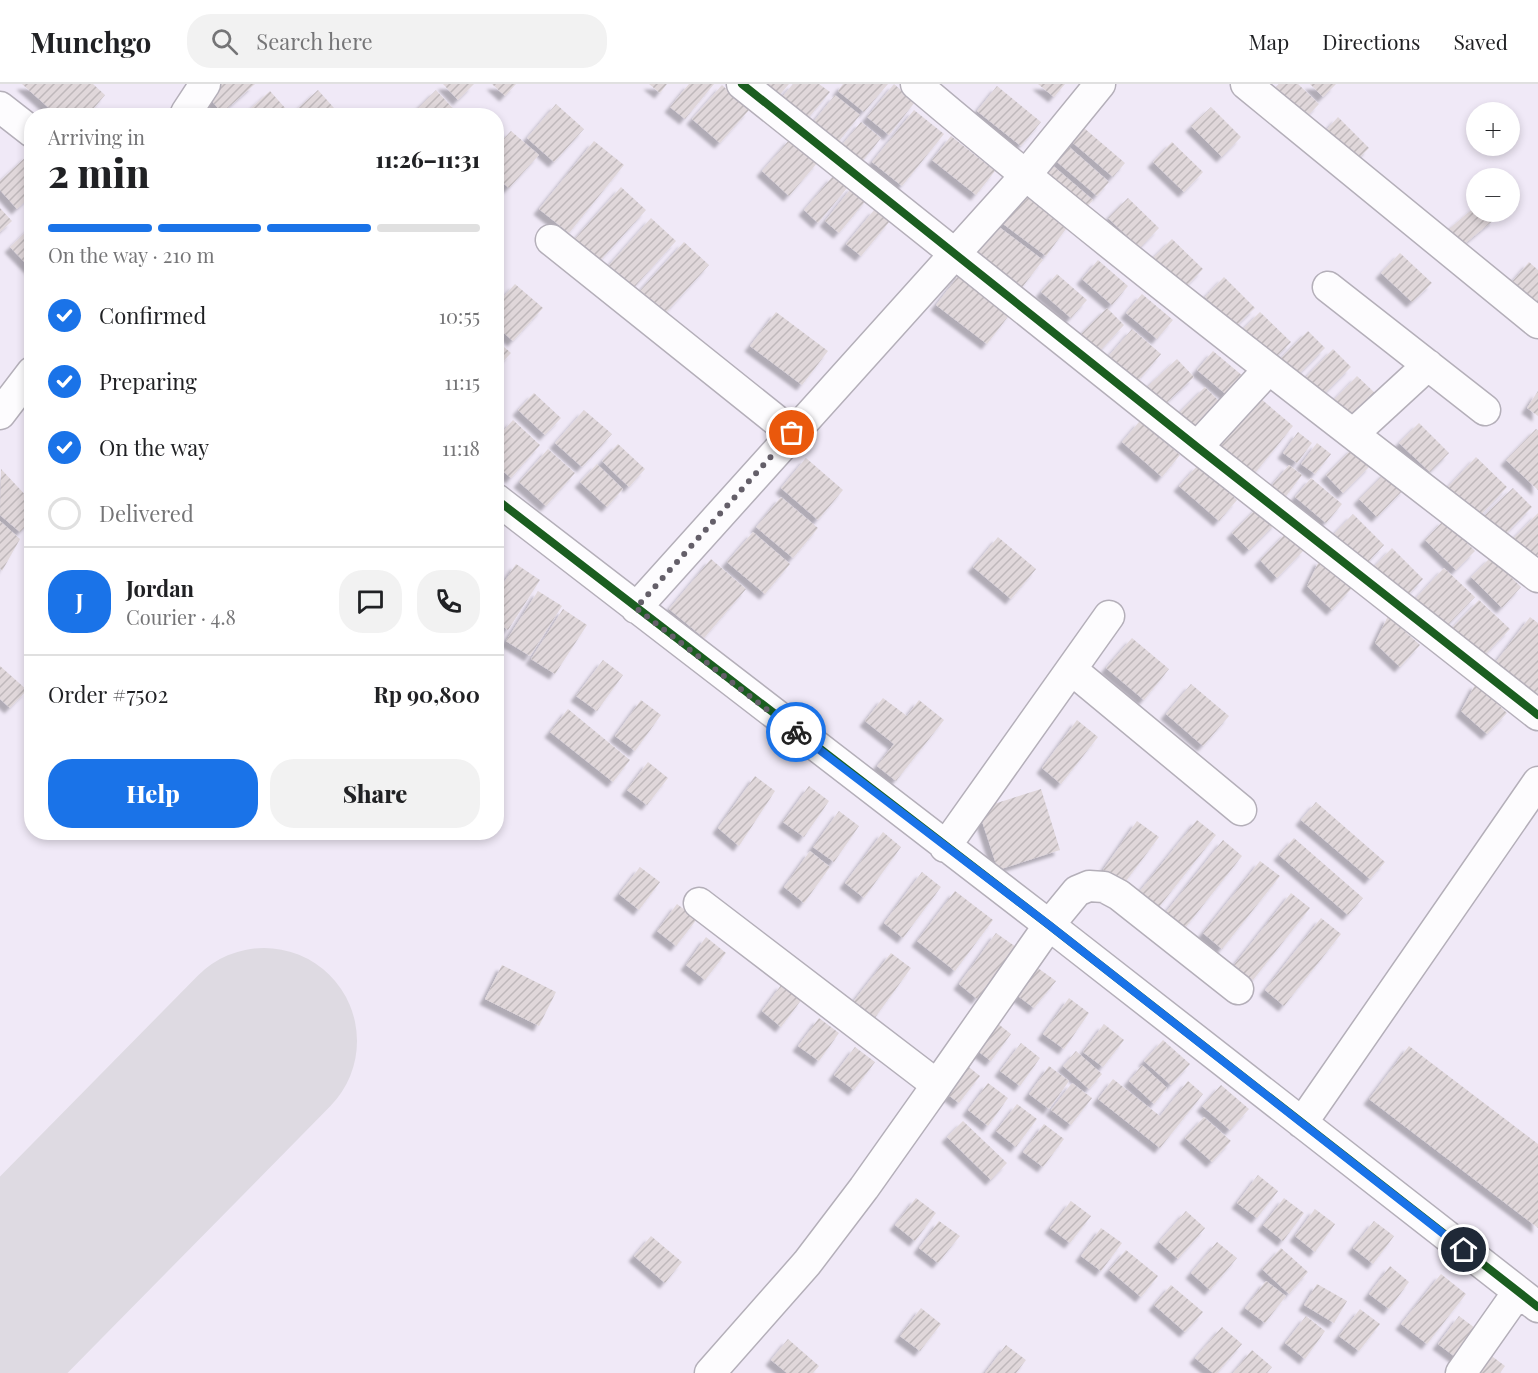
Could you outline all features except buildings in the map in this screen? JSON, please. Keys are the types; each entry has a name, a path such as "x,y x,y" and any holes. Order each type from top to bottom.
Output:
{"street":[{"path":"190,108 205,84"},
{"path":"742,84 1197,447 1538,715"},
{"path":"916,84 1025,176 1538,577"},
{"path":"636,608 1025,176 1100,84"},
{"path":"1246,84 1538,323"},
{"path":"0,106 24,126"},
{"path":"551,240 792,433"},
{"path":"1328,287 1485,410"},
{"path":"1353,434 1428,365"},
{"path":"1197,447 1269,369"},
{"path":"2,406 24,381"},
{"path":"504,505 1049,925 1528,1299 1461,1373"},
{"path":"945,847 1109,616"},
{"path":"1072,670 1241,810"},
{"path":"1302,1123 1538,782"},
{"path":"710,1373 807,1263 864,1188 1049,925 1077,891 1089,886 1104,887 1119,895 1238,989"},
{"path":"699,903 937,1085"}],"runway":[{"path":"0,1309 264,1041"}],"cycle path":[{"path":"742,84 1197,447 1538,715"},
{"path":"504,505 1049,925 1538,1307"}],"way so far":[{"path":"792,433 636,608 796,732"}],"route":[{"path":"796,732 1049,925 1464,1250"}]}
